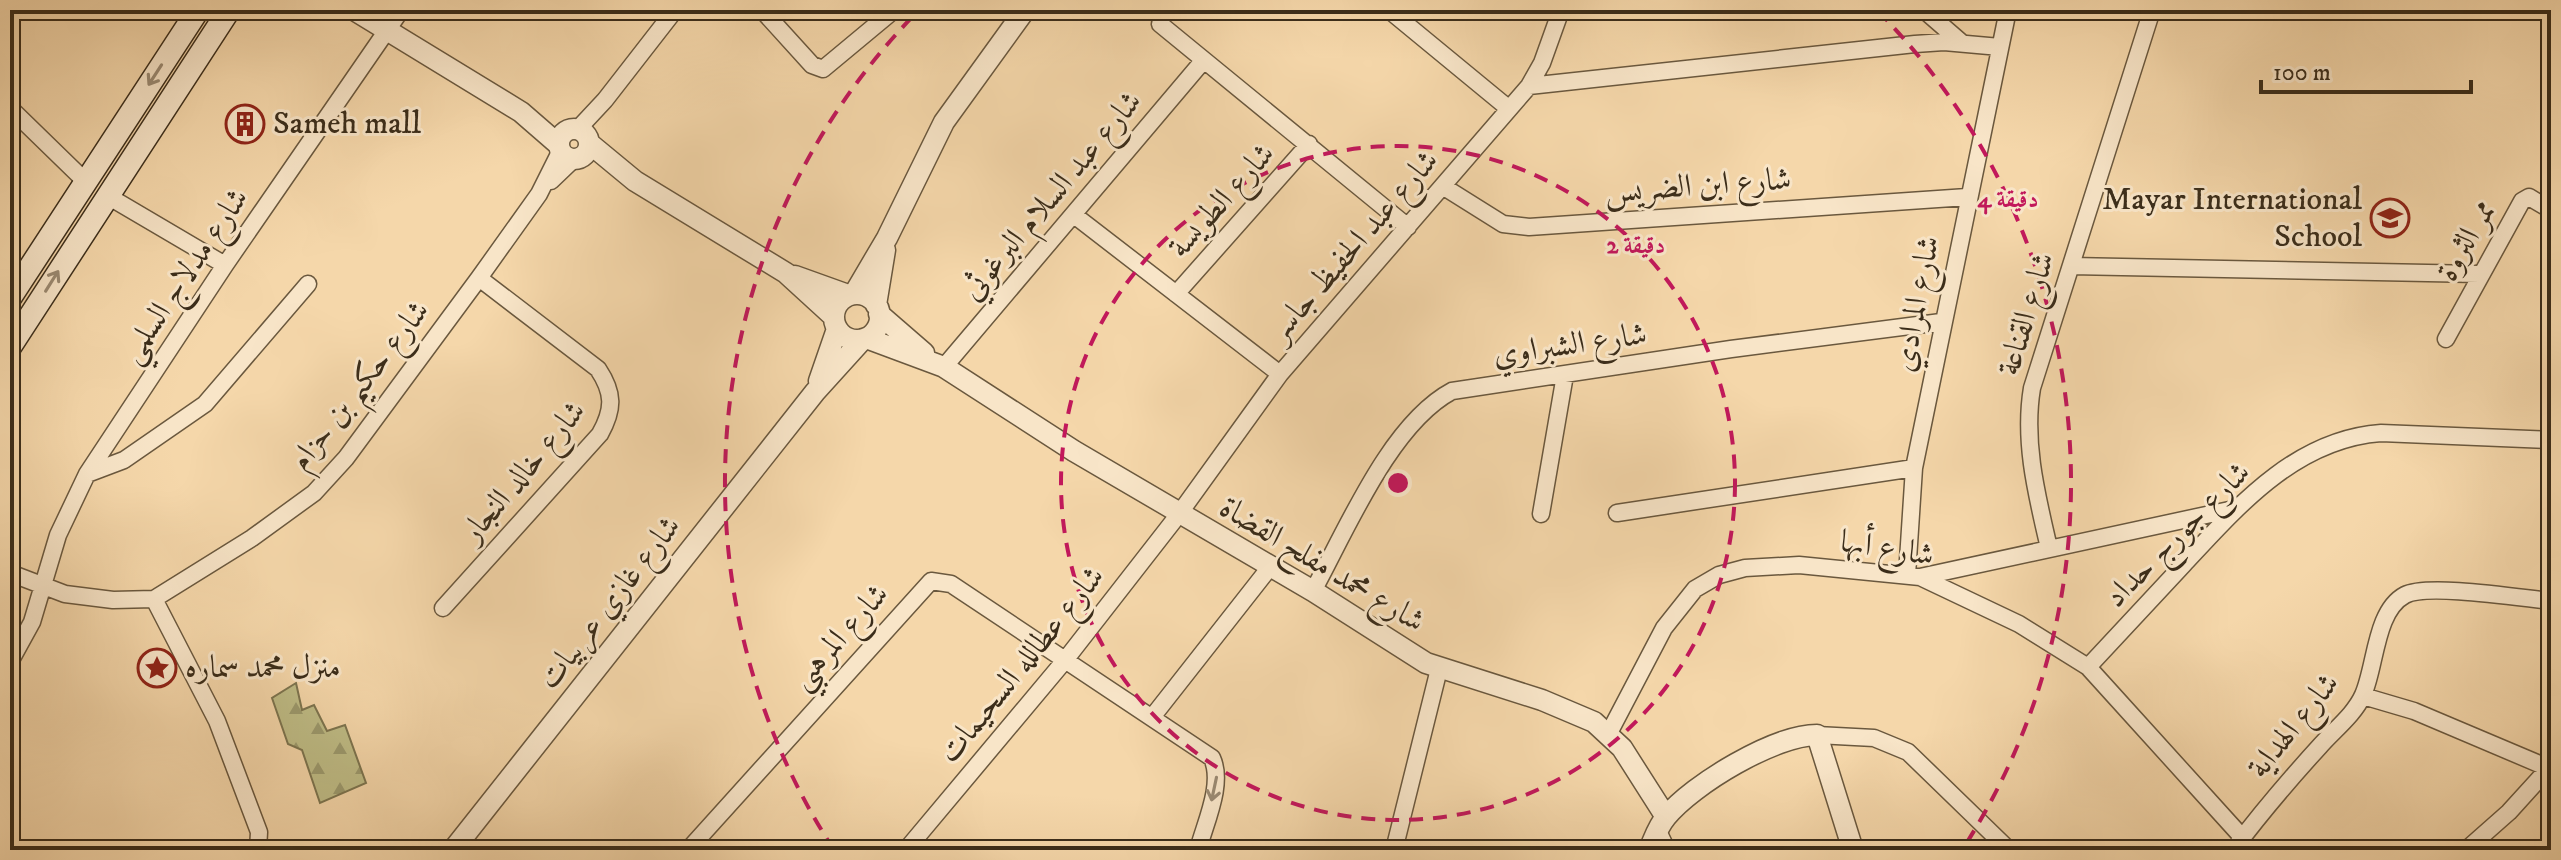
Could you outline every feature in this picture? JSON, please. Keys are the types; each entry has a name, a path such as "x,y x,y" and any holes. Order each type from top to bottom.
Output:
{"main road":[{"path":"10,298 198,10"},
{"path":"10,347 229,10"}],"street":[{"path":"10,18 18,10"},
{"path":"354,10 786,273 851,295 867,296 878,310"},
{"name":"شارع مدلاج السلمي","path":"10,662 32,622 58,535 87,474 225,265 401,10"},
{"name":"شارع حكيم بن حزام","path":"154,599 252,538 332,476 479,278 605,100 675,10"},
{"path":"762,10 812,65 823,69 894,10"},
{"path":"835,323 837,304 851,295 887,238 944,122 1025,10"},
{"name":"شارع عبد الحفيظ جاسر","path":"1179,514 1280,374 1529,86 1542,63 1561,10"},
{"path":"1924,10 1962,43"},
{"name":"شارع المرادي","path":"1914,576 1914,468 1941,322 2008,10"},
{"name":"شارع القناعة","path":"2049,548 2032,463 2029,409 2152,10"},
{"path":"1396,12 1508,108"},
{"path":"1160,24 1408,227"},
{"path":"1529,86 1788,56 1962,43 2000,47"},
{"name":"شارع عبد السلام البرغوثي","path":"938,364 1074,215 1203,61"},
{"path":"10,108 85,181"},
{"name":"شارع الطويسة","path":"1176,294 1309,144"},
{"name":"شارع ابن الضريس","path":"1444,187 1503,224 1529,227 1967,197"},
{"path":"106,195 225,265"},
{"name":"ممر الثروة","path":"2446,339 2479,274 2522,201 2529,197 2537,199 2551,210"},
{"path":"1074,215 1280,374"},
{"path":"786,273 847,338 864,338 876,330 887,238"},
{"path":"2071,266 2479,274"},
{"name":"شارع خالد النجار","path":"443,608 600,434 612,413 611,388 598,369 479,278"},
{"path":"87,474 124,460 205,404 308,284"},
{"name":"شارع محمد مفلح القضاة","path":"878,310 938,364 1179,514 1313,591 1439,669 1569,710 1609,733 1657,833"},
{"name":"شارع الشبراوي","path":"1313,591 1372,485 1424,410 1452,391 1731,349 1941,322"},
{"name":"شارع غازي عربيات","path":"815,392 835,323"},
{"name":"شارع محمد مفلح القضاة","path":"864,338 938,364"},
{"name":"شارع غازي عربيات","path":"453,850 815,392 864,338"},
{"path":"1541,514 1565,375"},
{"name":"شارع جورج حداد","path":"2088,667 2234,509 2302,458 2340,438 2381,433 2551,440"},
{"path":"1617,513 1914,468"},
{"path":"1914,576 2234,509"},
{"name":"شارع عطالله السحيمات","path":"906,850 1066,659 1179,514"},
{"name":"شارع أبها","path":"1609,733 1645,661 1679,607 1695,589 1719,575 1745,568 1799,565 1914,576 2019,624 2088,667 2238,844"},
{"path":"1153,716 1270,567"},
{"path":"10,573 42,588 93,598 154,599 217,721 259,832 258,850"},
{"name":"شارع المرهبي","path":"688,850 931,581 951,584 1066,659"},
{"name":"شارع الهداية","path":"2238,844 2363,696 2385,621 2393,604 2403,595 2416,590 2436,590 2551,601"},
{"path":"1066,659 1203,749 1217,768 1198,850"},
{"path":"1394,850 1439,669"},
{"path":"2363,696 2414,711 2550,769 2509,812 2466,850"},
{"path":"1667,850 1657,833 1685,799 1756,752 1796,735 1874,738 1908,752 2009,850"},
{"path":"1817,735 1853,850"}],"green space":[{"path":"296,683 302,710 314,705 327,731 345,725 366,783 320,803 302,750 288,744 272,698"}],"place":[{"name":"Sameh mall","path":"245,124"},
{"name":"Mayar International School","path":"2390,218"},
{"name":"منزل محمد سماره","path":"157,668"}]}
